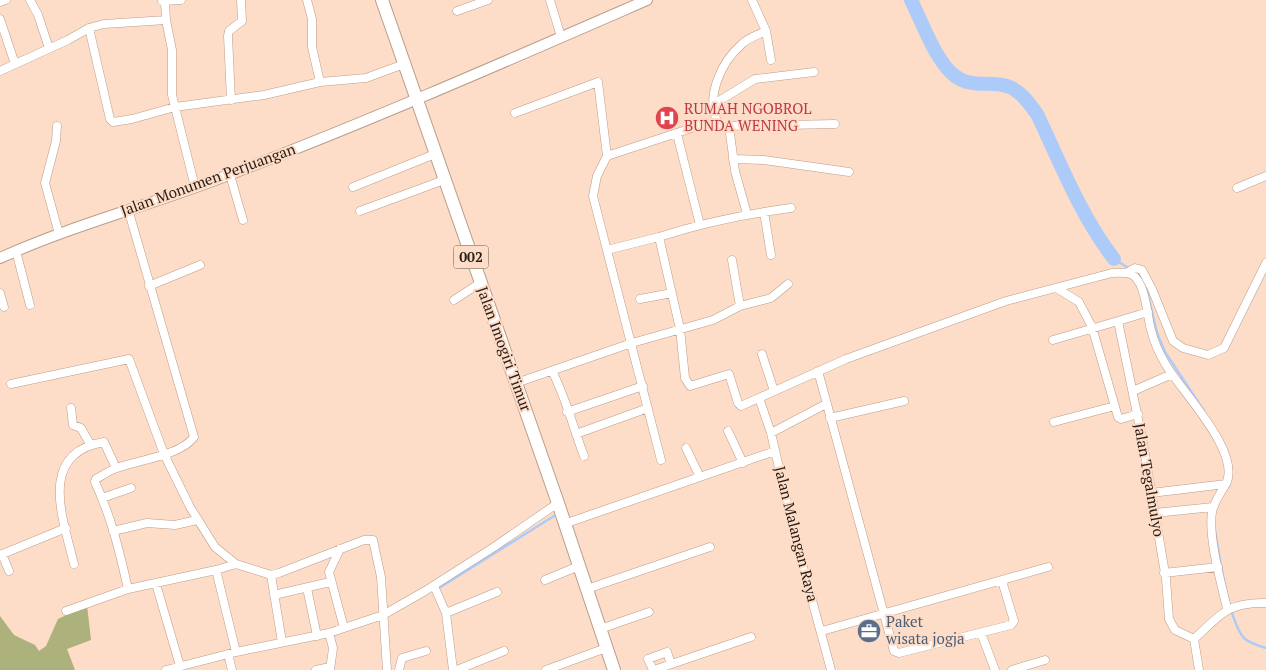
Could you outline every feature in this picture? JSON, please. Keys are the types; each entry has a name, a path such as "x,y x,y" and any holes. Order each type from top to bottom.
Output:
{"main road":[{"name":"Jalan Imogiri Timur","path":"382,0 434,154 562,515 614,670"}],"street":[{"path":"0,2 6,0"},
{"path":"30,0 38,15 49,48"},
{"path":"181,0 163,1 172,50 172,95 195,187"},
{"path":"230,100 229,31 242,21 241,0"},
{"path":"307,0 312,19 312,47 320,82"},
{"path":"457,11 488,0"},
{"path":"550,0 561,37"},
{"name":"Jalan Monumen Perjuangan","path":"0,258 128,209 230,175 416,100 647,0"},
{"path":"752,0 766,31 772,60"},
{"path":"0,19 15,64"},
{"path":"0,61 2,70 89,28 104,24 166,20"},
{"path":"89,28 110,121 132,119 175,107 264,95 320,82 366,78 404,64"},
{"path":"718,123 714,104 715,82 741,45 766,31"},
{"path":"714,104 755,79 814,72"},
{"path":"516,113 598,81 607,156 597,176 593,196 661,460"},
{"path":"607,156 704,124 718,123 729,126 835,124"},
{"path":"57,126 56,141 45,183 59,234"},
{"path":"729,126 737,181 747,214"},
{"path":"677,134 700,225"},
{"path":"353,186 434,154"},
{"path":"733,159 764,160 849,172"},
{"path":"230,175 244,220"},
{"path":"1237,188 1266,176"},
{"path":"360,211 444,180"},
{"path":"607,250 747,214 790,208"},
{"path":"128,209 194,437 187,444 164,454 116,468 95,481 113,531 128,589"},
{"path":"764,212 771,255"},
{"path":"659,237 680,329 685,378 689,385 693,386 729,374 739,405 741,406 818,372 1006,301 1058,289 1112,273 1129,271 1142,270 1173,341 1183,348 1208,355 1224,348 1266,263"},
{"path":"16,251 30,305"},
{"path":"732,260 740,306"},
{"path":"149,286 200,265"},
{"path":"1129,271 1140,284 1153,337 1172,374 1212,428 1226,460 1229,479 1213,507 1211,520 1218,567 1230,607"},
{"path":"454,300 480,283"},
{"path":"516,383 721,316 740,306 771,298 788,284"},
{"path":"1054,422 1115,406 1092,328 1080,302 1058,289"},
{"path":"0,293 4,307"},
{"path":"640,299 672,293"},
{"path":"1053,340 1148,312"},
{"path":"1118,321 1138,414"},
{"path":"762,354 774,391"},
{"path":"11,384 129,359 164,454 197,520 215,547 236,564 271,574 292,569 371,538 375,542 381,577 387,670"},
{"path":"552,371 566,399 567,412 584,456"},
{"path":"818,372 895,652 981,633 1013,623 1002,581"},
{"path":"1133,391 1172,374"},
{"path":"567,412 643,386"},
{"name":"Jalan Malangan Raya","path":"759,398 776,451 796,541 822,631 831,670"},
{"path":"830,418 904,401"},
{"path":"771,433 826,404"},
{"name":"Jalan Tegalmulyo","path":"1115,406 1119,418 1138,414 1172,626 1182,634 1194,638"},
{"path":"71,408 73,425 81,428 90,444"},
{"path":"576,434 648,408"},
{"path":"728,432 743,463"},
{"path":"74,564 60,503 62,472 66,462 90,444 105,442 116,468"},
{"path":"686,448 700,477"},
{"path":"166,670 232,653 317,636 383,615 562,515 700,477 776,451"},
{"path":"1151,493 1226,484"},
{"path":"102,498 131,488"},
{"path":"1155,513 1213,507"},
{"path":"113,531 139,524 175,525 197,520"},
{"path":"9,571 1,555 66,528"},
{"path":"587,589 710,547"},
{"path":"340,549 330,568 330,582 344,628"},
{"path":"66,611 128,589 236,564"},
{"path":"545,580 579,566"},
{"path":"822,631 883,612 1048,567"},
{"path":"1164,572 1218,567"},
{"path":"216,570 232,653 232,670"},
{"path":"271,574 282,642"},
{"path":"274,595 330,582"},
{"path":"156,584 180,666"},
{"path":"434,586 446,613 455,670 504,651"},
{"path":"307,588 317,636"},
{"path":"446,613 496,592"},
{"path":"1199,670 1194,638 1230,607 1266,603"},
{"path":"600,629 649,612"},
{"path":"316,670 330,668 333,648 329,632"},
{"path":"981,633 995,670"},
{"path":"671,664 667,652 648,659 653,670 671,664 751,637"},
{"path":"546,670 606,648"},
{"path":"399,670 402,658 426,651"},
{"path":"1012,670 1045,660"}],"green space":[{"path":"87,605 91,640 67,649 75,670 0,670 0,616 14,635 35,645 39,651 46,646 58,619"}],"waterway":[{"path":"911,0 936,52 948,70 961,80 967,82 1012,88 1031,106 1037,114 1081,207 1114,259"},
{"path":"1114,259 1130,269"},
{"path":"1147,291 1157,333 1165,352 1204,411"},
{"path":"1229,486 1231,472"},
{"path":"439,588 554,516"},
{"path":"1215,531 1226,588 1239,631 1245,639 1266,648"}],"place":[{"name":"RUMAH NGOBROL BUNDA WENING","path":"667,118"},
{"name":"Paket wisata jogja","path":"869,631"}]}
